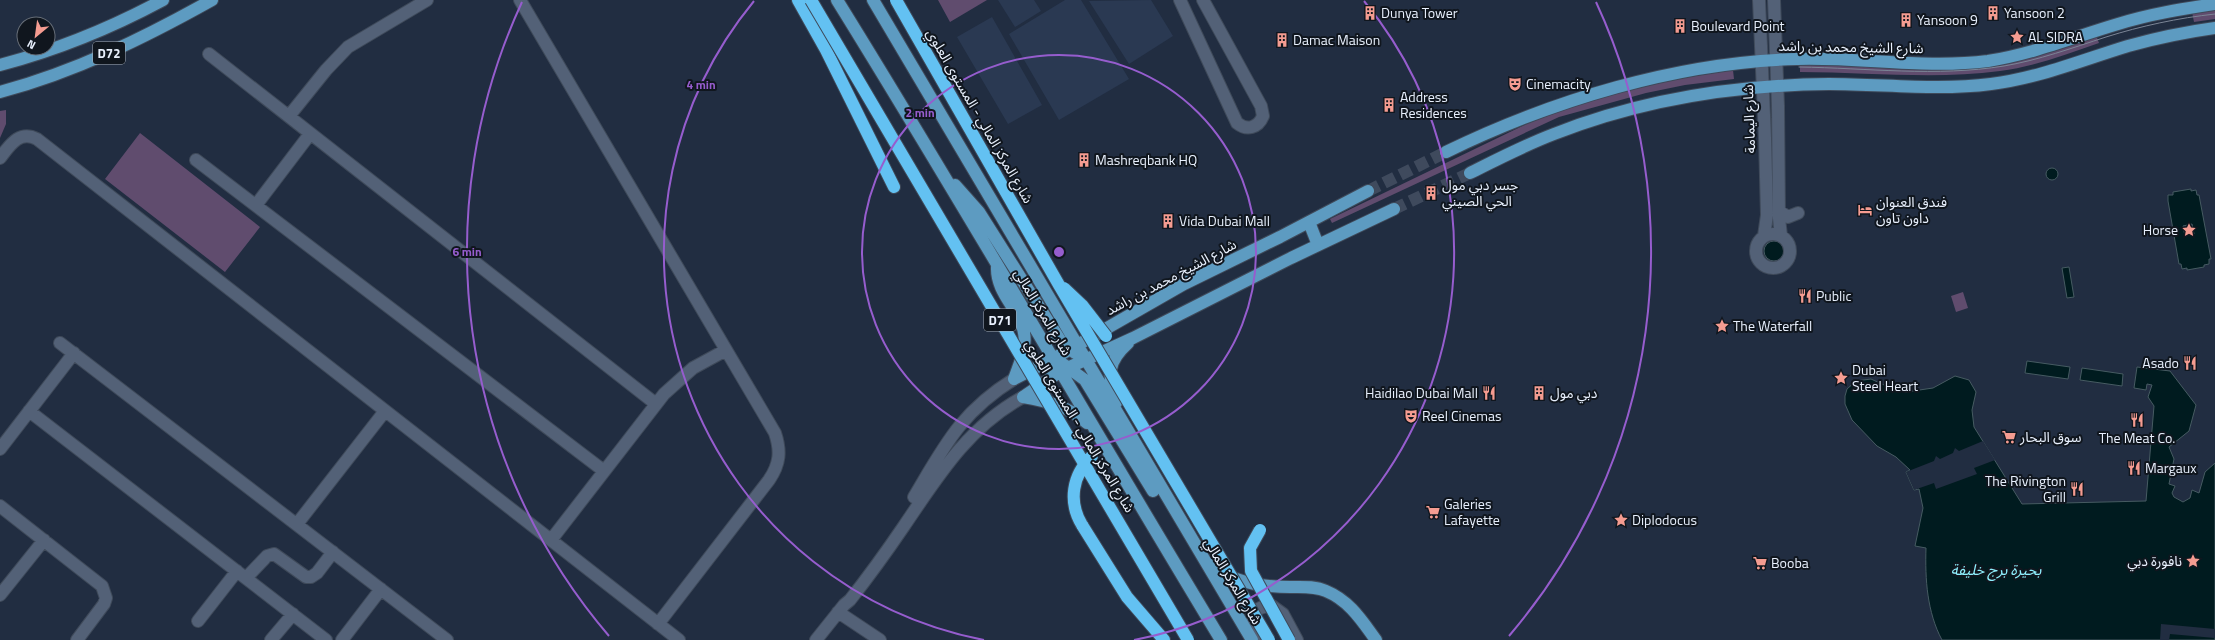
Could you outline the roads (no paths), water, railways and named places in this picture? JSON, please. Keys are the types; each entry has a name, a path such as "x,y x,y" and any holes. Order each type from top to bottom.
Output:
{"highway":[{"path":"798,0 826,50 894,187"},
{"name":"شارع المركز المالي - المستوى العلوي","path":"811,0 1188,640"},
{"name":"شارع المركز المالي - المستوى العلوي","path":"896,0 1059,285 1269,640"},
{"path":"1059,285 1077,299 1106,336"},
{"path":"1092,456 1082,466 1074,486 1073,499 1078,519 1118,585 1164,640"},
{"path":"1260,530 1250,548 1249,560 1251,571 1289,640"}],"main road":[{"name":"D72","path":"0,65 20,60 101,31 162,0"},
{"name":"D72","path":"0,92 61,73 114,51 212,0"},
{"name":"شارع المركز المالي","path":"837,0 1053,359 1065,369 1072,391 1095,432 1221,640"},
{"path":"846,0 878,66"},
{"name":"شارع المركز المالي","path":"873,0 1050,299 1065,336"},
{"name":"شارع الشيخ محمد بن راشد","path":"1446,152 1522,117 1589,95 1663,77 1762,61 1777,60 1830,59 1940,64 1988,60 2037,51 2141,18 2172,10 2215,4"},
{"path":"1470,173 1529,144 1605,116 1684,96 1778,86 1860,84 1944,88 1990,84 2040,75 2153,39 2215,28"},
{"path":"943,175 979,212 1065,336 1085,360"},
{"name":"شارع الشيخ محمد بن راشد","path":"1014,379 1053,359 1184,284 1309,222 1368,190"},
{"path":"1023,397 1065,369 1133,338 1318,245 1394,209"},
{"path":"1309,222 1318,245"},
{"path":"997,264 1000,288 1024,332 1020,362 1014,379"},
{"path":"1050,299 1083,324 1091,325 1120,320"},
{"path":"1118,414 1110,368 1115,356 1133,338"},
{"name":"شارع المركز المالي","path":"1085,360 1192,542 1252,640"},
{"path":"1065,369 1085,380 1174,525 1192,542"},
{"path":"1072,391 1078,380 1085,380"},
{"path":"1023,397 1051,402 1068,409 1082,419 1095,432"},
{"path":"1204,561 1226,575 1243,581 1270,586 1318,588 1327,591 1352,608 1376,640"}],"street":[{"path":"289,116 326,70 348,48 427,0"},
{"path":"520,0 775,433 779,445 780,457 770,480 658,624"},
{"path":"1180,0 1237,123 1247,128 1252,128 1261,121 1263,116 1261,106 1203,0"},
{"name":"شارع اليمامة","path":"1759,0 1767,208 1764,236"},
{"name":"شارع اليمامة","path":"1774,0 1778,86 1778,211 1782,236"},
{"path":"209,54 656,404"},
{"path":"0,70 20,60"},
{"path":"256,205 310,134"},
{"path":"0,158 14,140 25,136 37,139 679,640"},
{"path":"196,160 604,471"},
{"path":"1778,211 1788,218 1798,213"},
{"path":"1776,234 1782,236 1789,244 1789,258 1780,267 1773,268 1763,264 1757,256 1757,246 1764,236 1776,234"},
{"path":"60,343 447,640"},
{"path":"551,540 673,384 693,368 726,350"},
{"path":"0,448 74,353"},
{"path":"841,608 846,597 898,522 956,428 985,398 1014,379"},
{"path":"816,640 841,608 850,600 946,465 982,427 1023,397"},
{"path":"29,411 326,640"},
{"path":"297,524 385,411"},
{"path":"0,506 98,581 105,592 104,604 77,640"},
{"path":"0,595 44,540"},
{"path":"198,621 242,575 266,556 274,554 306,577 311,577 318,573 333,552"},
{"path":"342,640 381,589"},
{"path":"1256,640 1251,620 1253,614 1265,606 1272,606 1283,614 1297,640"},
{"path":"841,608 860,620 867,630 880,640"},
{"path":"271,640 293,614"}],"water":[{"path":"2052,168 2056,170 2058,174 2056,178 2052,180 2048,178 2046,174 2048,170"},
{"path":"2191,189 2191,191 2196,190 2197,195 2199,195 2211,259 2209,259 2209,264 2204,265 2204,267 2187,270 2187,268 2182,269 2181,264 2179,264 2168,201 2168,195 2173,195 2173,192","holes":["2192,224 2194,234 2185,236 2183,226"]},
{"path":"1774,241 1781,244 1784,251 1781,258 1774,261 1767,258 1764,251 1767,244"},
{"path":"2069,267 2074,297 2067,298 2062,268"},
{"path":"2027,361 2070,367 2068,379 2025,373"},
{"name":"بحيرة برج خليفة","path":"2137,367 2170,371 2196,405 2189,431 2169,447 2174,459 2169,484 2175,486 2172,493 2174,497 2183,502 2190,498 2192,490 2199,493 2205,472 2215,463 2215,640 1942,640 1930,607 1926,572 1926,548 1915,546 1923,508 1919,489 1914,490 1906,472 1910,470 1896,457 1877,446 1852,420 1845,404 1847,389 1856,381 1871,379 1895,390 1906,392 1933,388 1955,376 1969,380 1976,392 1972,410 1974,427 2022,504 2146,501 2154,406 2148,397 2152,385 2147,384 2146,390 2134,388"},
{"path":"2082,368 2123,374 2122,386 2080,380"}],"tunnel":[{"path":"1368,191 1446,152"},
{"path":"1394,209 1470,173"}],"tram line":[{"path":"1799,67 1902,71 1953,71 2004,66 2055,53 2146,26 2173,20 2215,14"}],"place":[{"name":"Dunya Tower","path":"1370,13"},
{"name":"Yansoon 2","path":"1993,13"},
{"name":"Yansoon 9","path":"1906,20"},
{"name":"Boulevard Point","path":"1680,26"},
{"name":"AL SIDRA","path":"2017,37"},
{"name":"Damac Maison","path":"1282,40"},
{"name":"Cinemacity","path":"1515,84"},
{"name":"Address Residences","path":"1389,105"},
{"name":"Mashreqbank HQ","path":"1084,160"},
{"name":"جسر دبي مول الحي الصيني","path":"1431,193"},
{"name":"فندق العنوان داون تاون","path":"1865,210"},
{"name":"Vida Dubai Mall","path":"1168,221"},
{"name":"Horse","path":"2189,230"},
{"name":"Public","path":"1805,296"},
{"name":"The Waterfall","path":"1722,326"},
{"name":"Asado","path":"2190,363"},
{"name":"Dubai Steel Heart","path":"1841,378"},
{"name":"Haidilao Dubai Mall","path":"1489,393"},
{"name":"دبي مول","path":"1539,393"},
{"name":"Reel Cinemas","path":"1411,416"},
{"name":"The Meat Co.","path":"2137,420"},
{"name":"سوق البحار","path":"2009,437"},
{"name":"Margaux","path":"2134,468"},
{"name":"The Rivington Grill","path":"2077,489"},
{"name":"Galeries Lafayette","path":"1433,512"},
{"name":"Diplodocus","path":"1621,520"},
{"name":"نافورة دبي","path":"2193,561"},
{"name":"Booba","path":"1760,563"}]}
